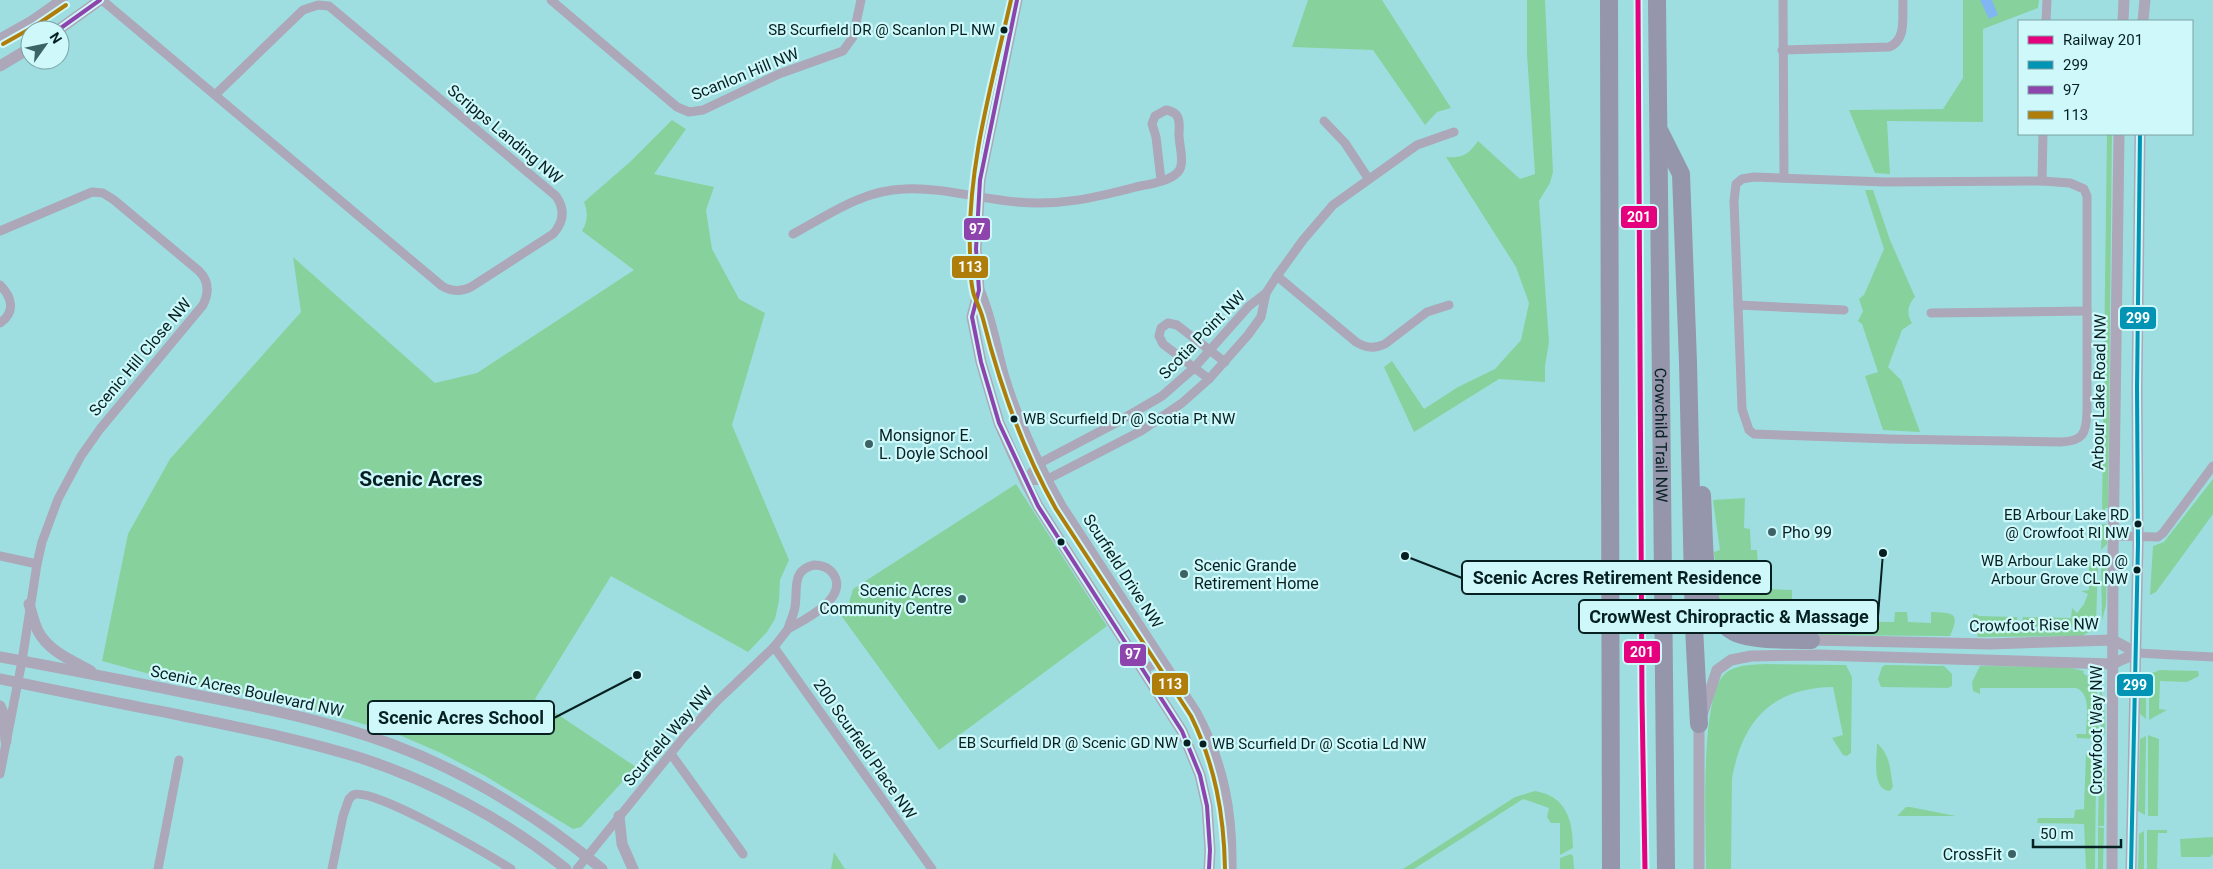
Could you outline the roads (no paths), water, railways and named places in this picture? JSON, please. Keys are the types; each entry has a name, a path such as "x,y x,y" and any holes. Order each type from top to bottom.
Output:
{"highway":[{"path":"1609,0 1611,869"},
{"name":"Crowchild Trail NW","path":"1658,0 1666,869"},
{"path":"1658,128 1681,174 1688,362 1694,627 1699,724"},
{"path":"1688,362 1696,389 1708,594 1714,611 1724,625 1740,635 1811,647"},
{"path":"1605,869 1611,850"}],"street":[{"path":"0,39 32,21 62,0"},
{"path":"70,22 101,0"},
{"name":"Scripps Landing NW","path":"101,0 215,96 447,289 462,291 471,287 553,234 560,225 562,208 556,196 329,6 318,4 303,10 215,96"},
{"name":"Scanlon Hill NW","path":"551,0 677,107 693,112 703,110 779,74 843,51 853,37 861,0"},
{"name":"Scurfield Drive NW","path":"1017,0 978,196 976,249 979,290 972,316 981,362 999,423 1025,481 1182,731 1200,775 1209,823 1209,869"},
{"path":"1783,0 1784,178"},
{"path":"1782,50 1889,47 1895,44 1902,35 1903,0"},
{"path":"2046,20 2047,0"},
{"path":"2123,20 2124,0"},
{"path":"2143,20 2145,0"},
{"path":"0,66 20,54"},
{"path":"793,234 850,203 877,193 903,189 930,189 1016,202 1068,203 1161,180 1171,177 1179,172 1181,165 1180,121 1175,113 1166,110 1155,116 1152,124 1156,137 1161,180"},
{"path":"1324,121 1345,143 1368,178"},
{"name":"Scotia Point NW","path":"1025,481 1046,480 1155,423 1182,403 1225,362 1261,317 1266,293 1276,276 1333,205 1368,178 1417,145 1454,132"},
{"path":"2042,181 2043,135"},
{"name":"Arbour Lake Road NW","path":"2113,646 2119,135"},
{"path":"2131,869 2137,653 2137,388 2140,135"},
{"path":"1754,177 1784,178 1885,182 2042,181 2078,185 2084,189 2087,196 2087,413 2085,431 2081,436 2072,441 2061,442 1890,439 1754,434 1748,430 1742,409 1734,201 1736,184 1742,179 1754,177"},
{"name":"Scenic Hill Close NW","path":"0,231 86,194 103,193 114,200 199,271 205,280 208,290 203,305 100,429 81,456 58,499 37,564 29,604 22,661 0,774"},
{"path":"1276,276 1356,342 1366,347 1377,348 1385,344 1427,312 1449,305"},
{"path":"0,285 7,293 11,303 9,314 0,323"},
{"name":"Scurfield Drive NW","path":"979,290 988,309 1012,401 1046,480 1196,713 1218,761 1227,795 1231,826 1231,869"},
{"name":"Scotia Point NW","path":"1025,481 1038,464 1146,407 1166,393 1211,351 1249,306 1266,293"},
{"path":"1738,305 1844,310"},
{"path":"1930,313 2087,311"},
{"path":"1209,379 1162,344 1159,336 1161,328 1168,323 1177,325 1225,362"},
{"path":"2113,536 2158,537 2163,533 2213,466"},
{"path":"0,556 37,564"},
{"name":"Scurfield Way NW","path":"577,869 671,754 717,702 774,647 788,629 795,609 798,576 810,566 826,567 836,578 834,595 813,615 788,629"},
{"path":"29,604 38,631 50,646 99,676"},
{"name":"Crowfoot Rise NW","path":"1811,647 1989,644 2113,646 2137,653"},
{"name":"Crowfoot Way NW","path":"2112,869 2113,646"},
{"name":"200 Scurfield Place NW","path":"774,647 932,869"},
{"path":"1699,869 1699,724 1717,670 1730,660 1811,647"},
{"name":"Crowfoot Rise NW","path":"1811,647 2112,664 2137,653"},
{"path":"2137,653 2213,657"},
{"name":"Scenic Acres Boulevard NW","path":"0,657 278,711 338,726 392,744 453,771 488,790 544,824 602,869"},
{"path":"1143,670 1162,660"},
{"path":"0,679 277,735 362,759 419,781 472,807 526,840 566,869"},
{"path":"0,706 4,715 6,741"},
{"path":"671,754 742,854"},
{"path":"158,869 179,760"},
{"path":"332,869 346,807 353,795 359,793 387,803 440,828 511,869"},
{"path":"619,816 622,844 632,869"}],"water":[{"path":"1980,0 1992,0 1998,15 1989,19"}],"rail line":[{"name":"201","path":"1638,0 1642,700 1645,869"}],"place":[{"name":"SB Scurfield DR @ Scanlon PL NW","path":"1004,30"},
{"name":"WB Scurfield Dr @ Scotia Pt NW","path":"1014,419"},
{"name":"Monsignor E. L. Doyle School","path":"869,444"},
{"name":"EB Arbour Lake RD @ Crowfoot RI NW","path":"2138,524"},
{"name":"Pho 99","path":"1772,532"},
{"name":"CrowWest Chiropractic & Massage","path":"1883,553"},
{"name":"Scenic Acres Retirement Residence","path":"1405,556"},
{"name":"WB Arbour Lake RD @ Arbour Grove CL NW","path":"2137,570"},
{"name":"Scenic Grande Retirement Home","path":"1184,574"},
{"name":"Scenic Acres Community Centre","path":"962,599"},
{"name":"Scenic Acres School","path":"637,675"},
{"name":"EB Scurfield DR @ Scenic GD NW","path":"1187,743"},
{"name":"WB Scurfield Dr @ Scotia Ld NW","path":"1203,744"},
{"name":"CrossFit","path":"2012,854"}],"district":[{"name":"Scenic Acres","path":"421,479"}]}
